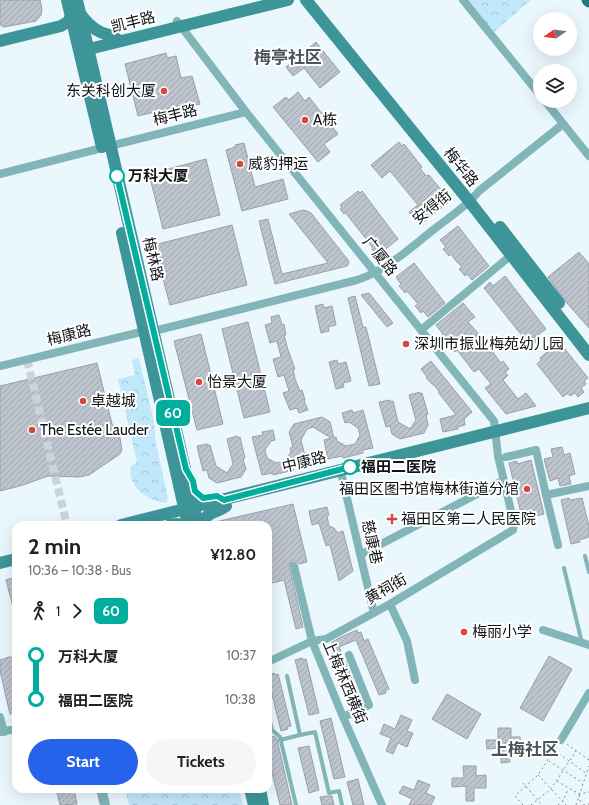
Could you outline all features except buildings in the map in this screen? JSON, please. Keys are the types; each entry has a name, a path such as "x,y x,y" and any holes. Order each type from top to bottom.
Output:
{"main road":[{"name":"梅林路","path":"67,0 76,14"},
{"name":"梅林路","path":"77,0 76,14 83,47 150,330 190,517"},
{"name":"凯丰路","path":"179,24 261,0"},
{"name":"凯丰路","path":"83,47 288,0"},
{"name":"梅华路","path":"306,0 472,196"},
{"name":"梅华路","path":"317,0 515,252 589,355"},
{"path":"0,42 61,26 69,22 76,14 94,30 107,35 114,40 99,56 97,66 99,94"},
{"name":"梅林路","path":"83,47 99,94 106,147"},
{"name":"梅华路","path":"515,252 589,342"},
{"name":"中康路","path":"225,503 342,477 589,408"},
{"name":"中康路","path":"166,521 190,517 225,503 340,469 589,416"},
{"path":"157,521 177,505 178,501 174,484 181,470 197,494 203,498 217,496 225,503 220,510 207,515 203,521"},
{"path":"0,555 12,552"},
{"path":"0,562 12,559"},
{"path":"251,793 254,805"},
{"path":"261,793 263,805"}],"street":[{"path":"463,0 533,86"},
{"name":"广厦路","path":"179,24 246,112 494,421 498,456 514,523 513,530"},
{"path":"551,108 589,156"},
{"name":"梅丰路","path":"0,174 246,112"},
{"name":"安得街","path":"150,330 357,280 374,271 564,124"},
{"path":"421,330 515,252"},
{"name":"梅康路","path":"0,366 150,330"},
{"path":"506,457 536,450 558,546"},
{"name":"慈康巷","path":"342,477 374,613"},
{"path":"360,555 504,480"},
{"path":"546,496 589,486"},
{"name":"黄祠街","path":"272,660 312,641 326,639 390,604 513,530"},
{"name":"上梅林西横街","path":"294,566 312,641 343,717 382,805"},
{"path":"390,604 407,641 415,680"},
{"path":"543,630 586,645"},
{"path":"343,717 369,705 349,654"},
{"path":"561,740 589,693"},
{"path":"0,718 2,732 12,730"},
{"path":"102,793 105,805"}],"lane":[{"path":"585,556 589,572"},
{"path":"564,568 586,645"},
{"path":"287,676 300,735"},
{"path":"272,730 280,737 296,805"},
{"path":"280,740 315,732 329,793 339,791 342,805"}],"path":[{"path":"523,805 515,796 538,775 561,740 589,760"},
{"path":"555,751 586,773"},
{"path":"531,805 557,781 576,751"},
{"path":"548,761 583,783"},
{"path":"589,766 589,771"},
{"path":"576,805 586,773 589,769"},
{"path":"538,775 566,805"},
{"path":"557,781 579,794 589,792"},
{"path":"523,783 542,805"},
{"path":"558,805 563,801 569,788"},
{"path":"579,794 582,805 589,804"}],"green space":[{"path":"467,0 531,0 494,32"},
{"path":"139,358 154,422 156,444 168,498 166,503 159,502 140,492 132,480 131,466 137,462 118,379 135,375 132,360"},
{"path":"126,793 240,793 243,805 129,805"}],"tunnel":[{"path":"27,360 66,521"}],"bus line":[{"name":"60","path":"117,176 186,469 193,481 197,494 203,498 217,496 224,500 350,467"}],"place":[{"name":"东关科创大厦","path":"164,91"},
{"name":"A栋","path":"305,120"},
{"name":"威豹押运","path":"240,164"},
{"name":"万科大厦","path":"117,176"},
{"name":"深圳市振业梅苑幼儿园","path":"406,344"},
{"name":"怡景大厦","path":"199,382"},
{"name":"卓越城","path":"83,401"},
{"name":"The Estée Lauder","path":"32,430"},
{"name":"福田二医院","path":"350,467"},
{"name":"福田区图书馆梅林街道分馆","path":"527,489"},
{"name":"福田区第二人民医院","path":"392,519"},
{"name":"梅丽小学","path":"464,632"}],"district":[{"name":"梅亭社区","path":"288,57"},
{"name":"上梅社区","path":"525,749"}]}
